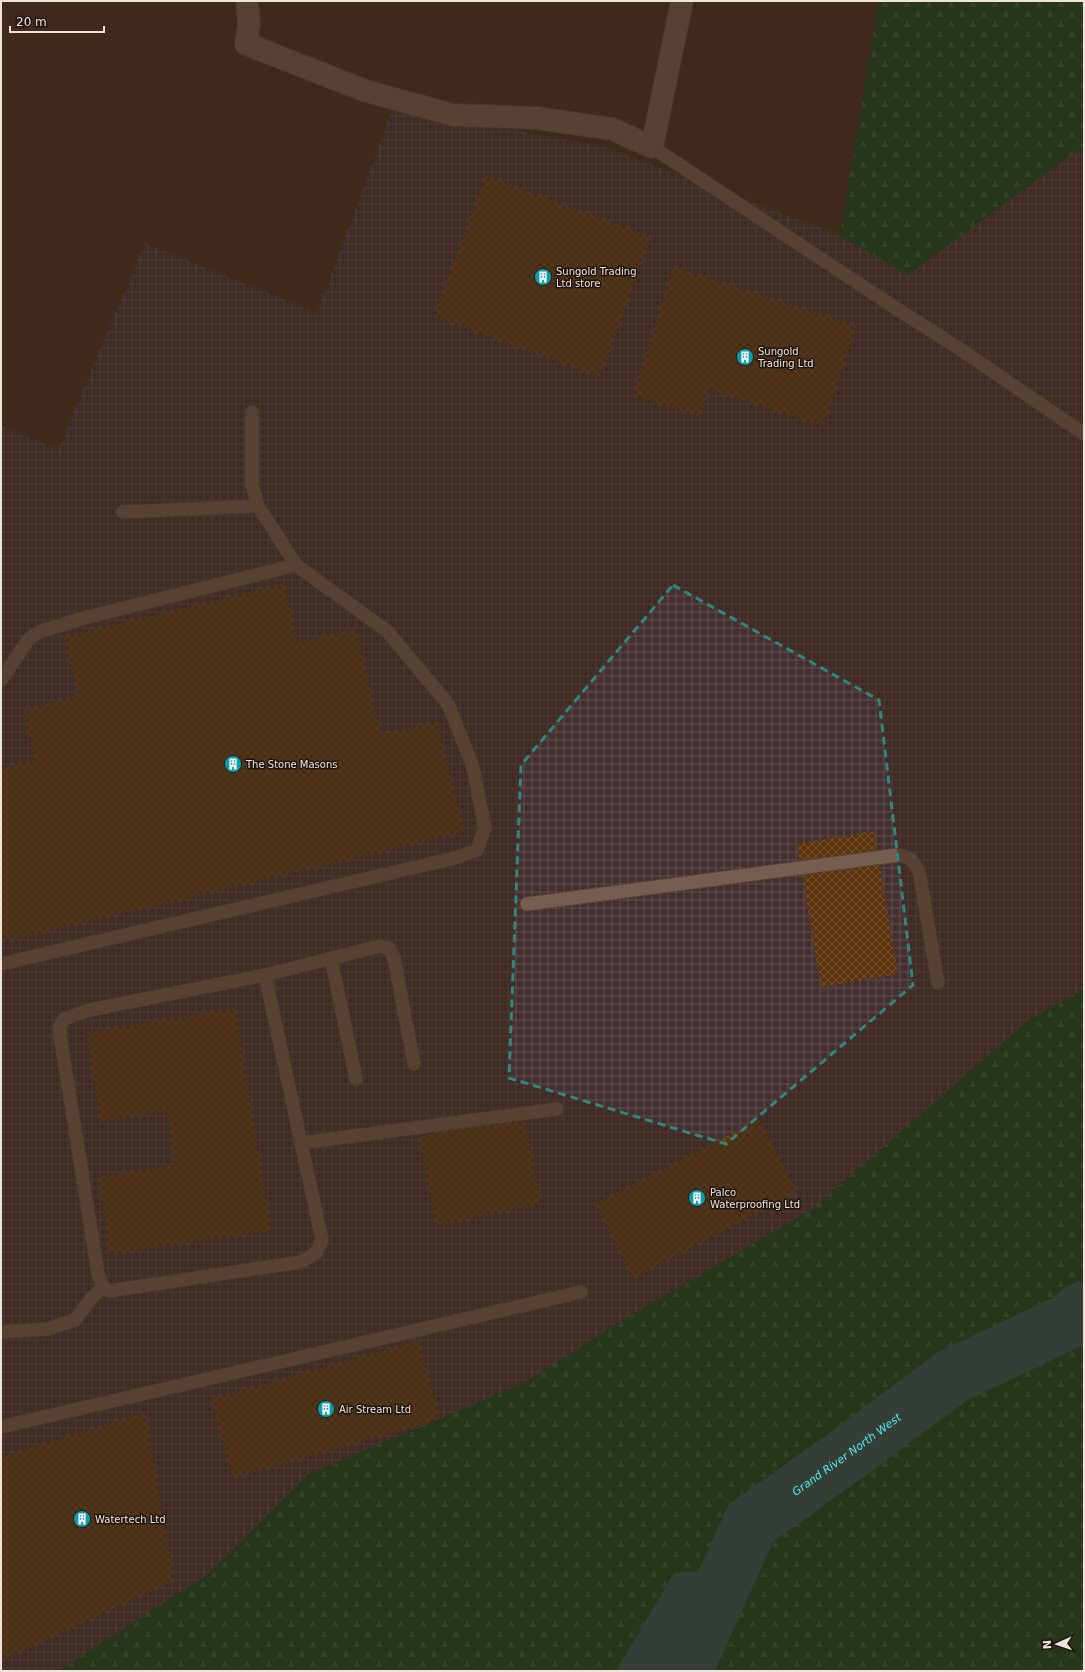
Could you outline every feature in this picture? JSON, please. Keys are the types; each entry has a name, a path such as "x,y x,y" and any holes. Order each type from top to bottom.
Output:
{"street":[{"path":"247,1 249,24 246,44 366,91 453,116 536,118 612,129 652,147 682,1"}],"lane":[{"path":"652,147 963,351 1084,434"},
{"path":"1,964 454,858 478,850 485,828 473,767 448,704 387,631 296,565 258,506 252,485 252,412"},
{"path":"122,512 258,506"},
{"path":"1,680 28,640 39,632 80,619 296,565"},
{"path":"527,904 898,856 910,858 919,871 938,983"},
{"path":"265,975 322,1240 316,1253 301,1262 109,1291 103,1287 98,1274 60,1035 60,1026 64,1019 89,1010 265,975 380,946 388,948 394,958 414,1064"},
{"path":"331,958 356,1079"},
{"path":"301,1143 557,1109"},
{"path":"1,1332 47,1329 76,1320 90,1300 103,1287"},
{"path":"1,1427 581,1292"}],"highlighted area":[{"path":"673,585 879,700 913,985 726,1144 509,1078 521,765"}],"shaded area":[{"path":"393,108 605,147 840,235 908,275 1065,159 1084,148 1084,989 1029,1020 811,1210 623,1320 524,1383 309,1474 207,1575 58,1671 1,1671 1,426 58,449 145,243 317,313"}],"green space":[{"path":"879,1 1084,1 1084,148 1065,159 908,275 840,236"},
{"path":"1084,989 1084,1671 693,1671 748,1588 674,1573 616,1671 58,1671 207,1575 309,1474 524,1383 623,1320 811,1210 1029,1020"}],"water":[{"path":"726,1569 748,1587 693,1671 616,1671 674,1573"}],"building":[{"name":"Sungold Trading Ltd store","path":"486,176 651,237 600,377 434,316"},
{"name":"Sungold Trading Ltd","path":"673,267 856,326 824,426 709,389 700,416 633,395"},
{"name":"The Stone Masons","path":"284,584 298,643 356,629 381,735 437,722 464,832 1,942 1,768 35,760 23,710 78,696 64,637"},
{"path":"874,831 898,974 821,987 797,844"},
{"path":"235,1008 271,1230 110,1254 99,1177 175,1165 167,1110 101,1122 86,1033"},
{"path":"524,1117 541,1204 436,1225 419,1137"},
{"name":"Palco Waterproofing Ltd","path":"759,1120 797,1192 633,1278 596,1204"},
{"name":"Air Stream Ltd","path":"418,1341 440,1419 233,1478 211,1399"},
{"name":"Watertech Ltd","path":"145,1413 174,1580 1,1661 1,1457"}],"waterway":[{"name":"Grand River North West","path":"684,1671 751,1523 852,1451 953,1376 1067,1322 1084,1309"}],"place":[{"name":"Sungold Trading Ltd store","path":"543,277"},
{"name":"Sungold Trading Ltd","path":"745,357"},
{"name":"The Stone Masons","path":"233,764"},
{"name":"Palco Waterproofing Ltd","path":"697,1198"},
{"name":"Air Stream Ltd","path":"326,1409"},
{"name":"Watertech Ltd","path":"82,1519"}]}
